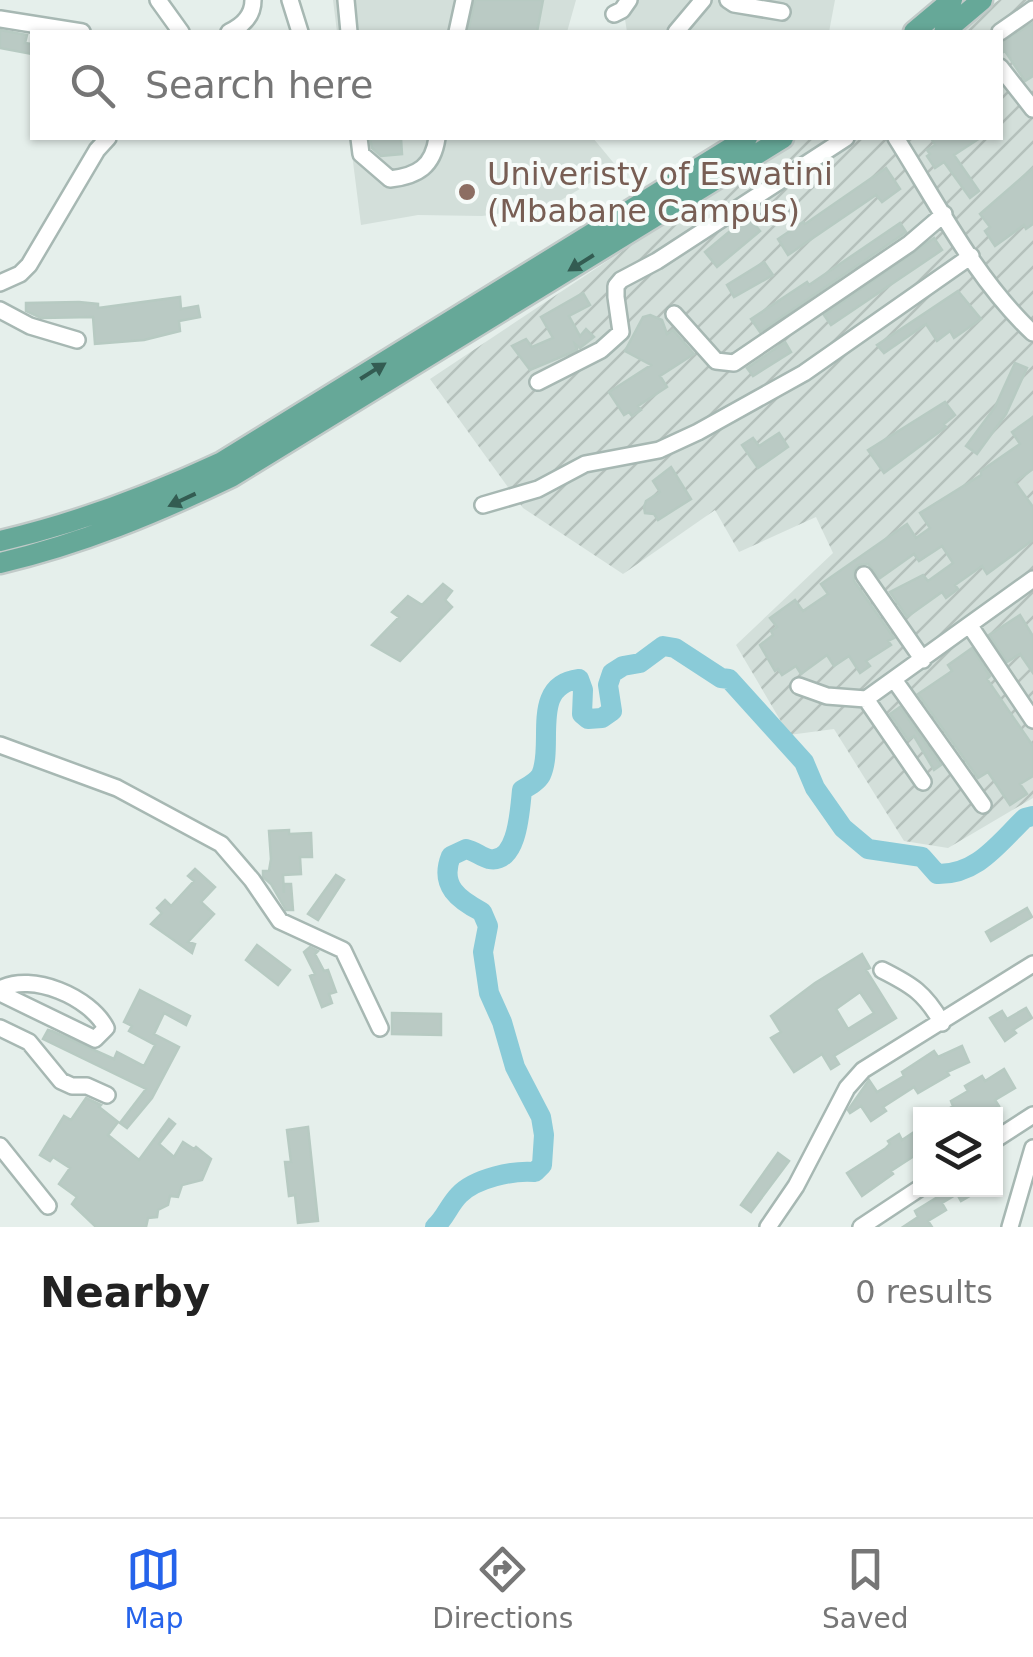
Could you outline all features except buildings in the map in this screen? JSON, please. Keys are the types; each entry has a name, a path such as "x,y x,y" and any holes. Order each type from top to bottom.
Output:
{"main road":[{"path":"916,30 952,0"},
{"path":"946,30 982,0"},
{"path":"0,541 136,501 222,462 744,140"},
{"path":"0,563 44,553 142,519 231,477 780,140"}],"street":[{"path":"158,0 180,30"},
{"path":"233,30 242,26 253,8 253,0"},
{"path":"290,0 299,30"},
{"path":"346,0 348,30"},
{"path":"457,30 464,0"},
{"path":"614,14 629,0"},
{"path":"678,30 703,0"},
{"path":"728,0 782,12"},
{"path":"1003,30 1033,10"},
{"path":"0,19 69,30"},
{"path":"1003,71 1033,109"},
{"path":"0,283 29,265 106,140"},
{"path":"359,140 361,154 390,179 402,178 428,164 435,156 438,140"},
{"path":"538,382 601,350 621,332 616,286 621,280 657,261 843,140"},
{"path":"897,140 971,256 1013,314 1033,334"},
{"path":"674,314 716,362 734,364 909,244 944,214"},
{"path":"483,505 538,489 586,464 659,450 698,432 804,373 971,256"},
{"path":"0,310 30,326 77,340"},
{"path":"1033,316 1033,334"},
{"path":"864,575 923,660"},
{"path":"799,686 827,696 866,699 1033,579"},
{"path":"970,626 1033,720"},
{"path":"894,681 983,804"},
{"path":"866,699 923,782"},
{"path":"0,745 117,788 221,844 280,921 343,950 380,1028"},
{"path":"768,1227 796,1186 847,1088 864,1070 1033,964"},
{"path":"882,970 915,987 942,1022"},
{"path":"9,984 49,986 98,1012 106,1028 95,1039 0,991 9,984"},
{"path":"0,1028 28,1042 61,1081 108,1095"},
{"path":"1003,1135 1033,1115"},
{"path":"0,1146 48,1206"},
{"path":"1010,1227 1033,1148"},
{"path":"861,1227 913,1193"}],"shaded area":[{"path":"333,0 576,0 568,30 337,30"},
{"path":"622,0 835,0 829,30 627,30"},
{"path":"999,0 1033,0 1033,798 948,848 904,841 834,729 789,735 736,645 833,553 816,517 739,552 715,510 623,574 523,508 430,379 789,140 1003,140 1003,30 953,30"},
{"name":"Univeristy of Eswatini (Mbabane Campus)","path":"350,140 595,140 617,167 551,206 482,216 418,215 361,225"}],"waterway":[{"path":"435,1227 466,1189 506,1174 535,1172 542,1165 541,1117 515,1067 489,993 483,952 488,926 482,912 453,891 448,867 451,856 466,849 489,859 499,858 512,845 522,790 541,775 545,763 549,704 554,692 564,684 579,679 583,690 582,714 588,719 602,718 612,711 608,685 612,673 640,663 663,646 675,648 721,678 729,679 804,762 815,788 843,828 868,849 922,857 937,874 975,864 1025,818 1033,816"}],"place":[{"name":"Univeristy of Eswatini (Mbabane Campus)","path":"467,192"}]}
